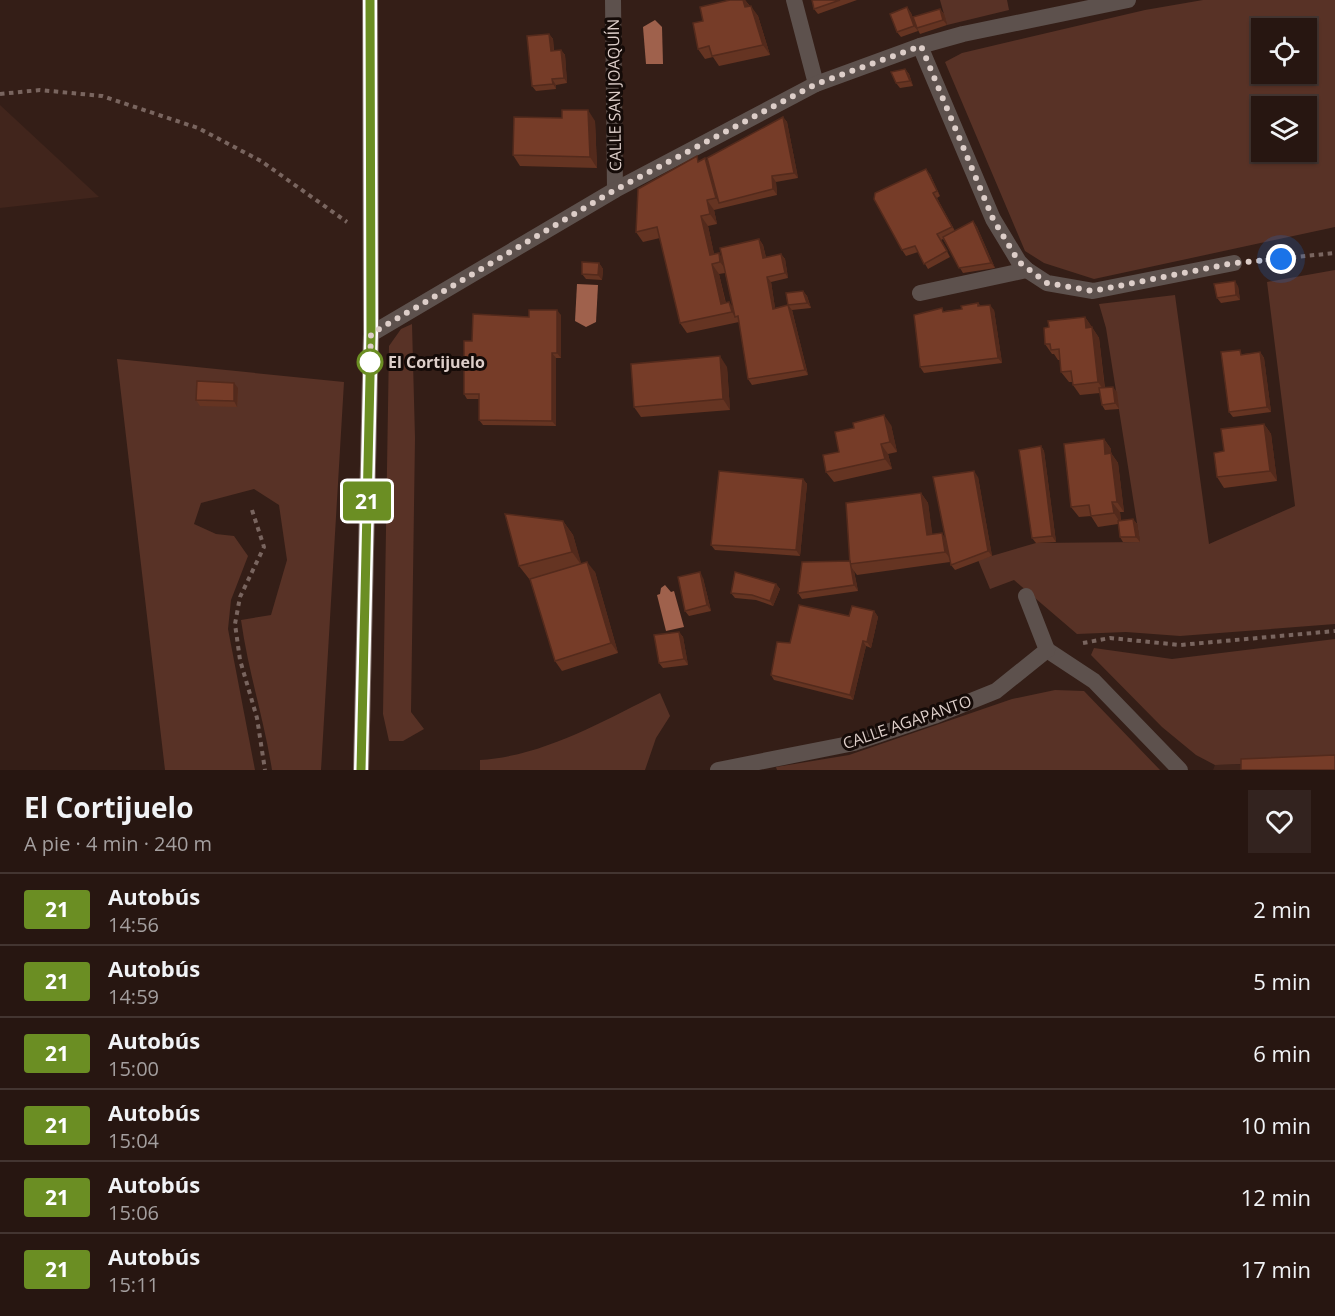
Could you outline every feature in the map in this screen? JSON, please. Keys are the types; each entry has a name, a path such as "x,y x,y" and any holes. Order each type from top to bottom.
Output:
{"main road":[{"path":"361,770 371,334 370,0"}],"street":[{"name":"CALLE SAN JOAQUÍN","path":"613,0 615,190"},
{"path":"794,0 816,84"},
{"path":"371,334 615,190 816,84 921,46 963,34 1128,0"},
{"path":"921,46 993,219 1019,262 1027,270 1047,283 1093,291 1234,263"},
{"path":"920,293 1027,270"},
{"path":"1026,596 1047,650 1094,681 1180,770"},
{"name":"CALLE AGAPANTO","path":"718,770 854,743 934,716 996,691 1047,650"}],"path":[{"path":"0,94 40,90 102,96 198,128 261,161 370,240"},
{"path":"1234,263 1335,253"},
{"path":"252,510 264,547 240,597 235,624 240,660 256,718 265,770"},
{"path":"1047,650 1110,638 1180,645 1335,631"}],"shaded area":[{"path":"940,0 1007,0 1009,10 947,25"},
{"path":"1203,0 1335,0 1335,227 1094,279 1044,263 1025,251 945,62 962,53 1145,10"},
{"path":"655,20 662,27 663,64 646,64 643,27"},
{"path":"0,105 99,197 0,208"},
{"path":"1335,270 1335,624 1180,636 1126,632 1077,634 1014,580 990,589 978,560 1036,543 1140,542 1106,328 1099,304 1175,295 1209,544 1295,506 1267,282"},
{"path":"577,284 598,285 596,322 586,327 575,321"},
{"path":"412,324 415,438 411,712 424,729 403,741 389,741 383,714 389,346 401,329"},
{"path":"117,359 344,382 321,770 272,770 241,620 271,615 287,560 279,505 254,489 201,503 194,524 216,534 234,536 248,556 231,600 228,629 255,770 165,770"},
{"path":"665,585 671,592 674,591 684,627 666,631 657,595"},
{"path":"1335,639 1335,760 1215,765 1196,755 1162,727 1091,655 1094,648 1172,659"},
{"path":"1055,690 1084,691 1160,770 777,770 776,767 849,755 1012,699"},
{"path":"660,693 670,716 656,738 645,770 480,770 480,760 527,752 573,736"},
{"path":"1245,764 1335,770 1213,770 1215,765"}],"building":[{"path":"730,0 743,0 745,7 751,6 763,45 712,56 709,46 698,49 693,23 703,21 700,7"},
{"path":"812,0 840,0 814,9"},
{"path":"907,7 914,26 897,32 890,14"},
{"path":"940,9 943,20 917,28 913,17"},
{"path":"549,34 551,51 561,50 564,78 552,79 553,84 532,86 527,36"},
{"path":"905,69 910,81 896,83 891,72"},
{"path":"562,110 588,110 590,157 513,155 514,117 562,118"},
{"path":"783,117 794,173 772,176 773,189 719,203 707,158"},
{"path":"697,156 698,162 705,158 716,198 707,200 710,214 701,216 710,255 719,253 720,262 712,264 721,304 729,302 732,312 680,323 657,227 636,232 638,189"},
{"path":"926,169 937,191 933,193 952,227 937,234 947,251 924,264 915,246 902,250 874,199 875,193"},
{"path":"973,221 991,263 959,268 943,237"},
{"path":"759,239 763,258 781,254 785,273 767,277 773,309 788,305 805,370 748,379 738,316 735,317 720,248"},
{"path":"582,262 599,263 598,275 582,274"},
{"path":"1235,281 1236,295 1217,298 1214,284"},
{"path":"803,291 807,303 788,305 786,293"},
{"path":"978,303 978,306 990,305 998,358 920,367 914,315 942,308 943,312 962,309 961,306"},
{"path":"529,310 557,310 557,353 552,353 552,421 479,420 479,394 464,394 464,341 472,341 473,314 529,317"},
{"path":"1085,317 1086,328 1092,327 1098,382 1073,385 1071,371 1061,372 1059,349 1051,350 1050,344 1045,344 1044,328 1049,327 1048,321"},
{"path":"1240,350 1241,355 1260,352 1267,407 1229,412 1221,352"},
{"path":"720,356 723,399 634,407 631,364"},
{"path":"197,381 234,383 234,401 196,400"},
{"path":"1113,387 1115,403 1102,405 1099,388"},
{"path":"884,415 890,442 881,444 885,459 826,472 823,455 839,452 835,432 854,428 853,423"},
{"path":"1264,424 1270,471 1217,477 1214,453 1224,451 1221,429"},
{"path":"1104,439 1105,454 1111,453 1117,502 1112,502 1114,513 1091,516 1089,505 1071,507 1064,444"},
{"path":"1041,446 1052,536 1032,538 1019,450"},
{"path":"719,471 803,479 796,550 711,545"},
{"path":"974,471 988,551 951,565 933,477"},
{"path":"921,493 927,535 942,533 945,552 850,564 846,503"},
{"path":"505,514 563,521 572,552 519,566"},
{"path":"1133,519 1136,537 1120,537 1118,521"},
{"path":"850,561 854,585 798,593 802,562"},
{"path":"587,562 611,643 555,661 530,579"},
{"path":"700,572 707,605 685,611 678,577"},
{"path":"735,572 776,584 770,601 752,595 731,593"},
{"path":"799,605 849,616 852,606 874,611 867,642 863,641 850,695 771,675 777,642 790,643"},
{"path":"679,632 684,659 659,663 654,635"},
{"path":"1335,755 1335,770 1241,770 1241,759"}],"bus line":[{"name":"21","path":"361,770 371,334 370,0"}],"place":[{"name":"El Cortijuelo","path":"370,362"}],"route":[{"path":"370,362 370,365 371,334 615,190 816,84 921,46 993,219 1019,262 1047,283 1093,291 1234,263 1281,259"}]}
